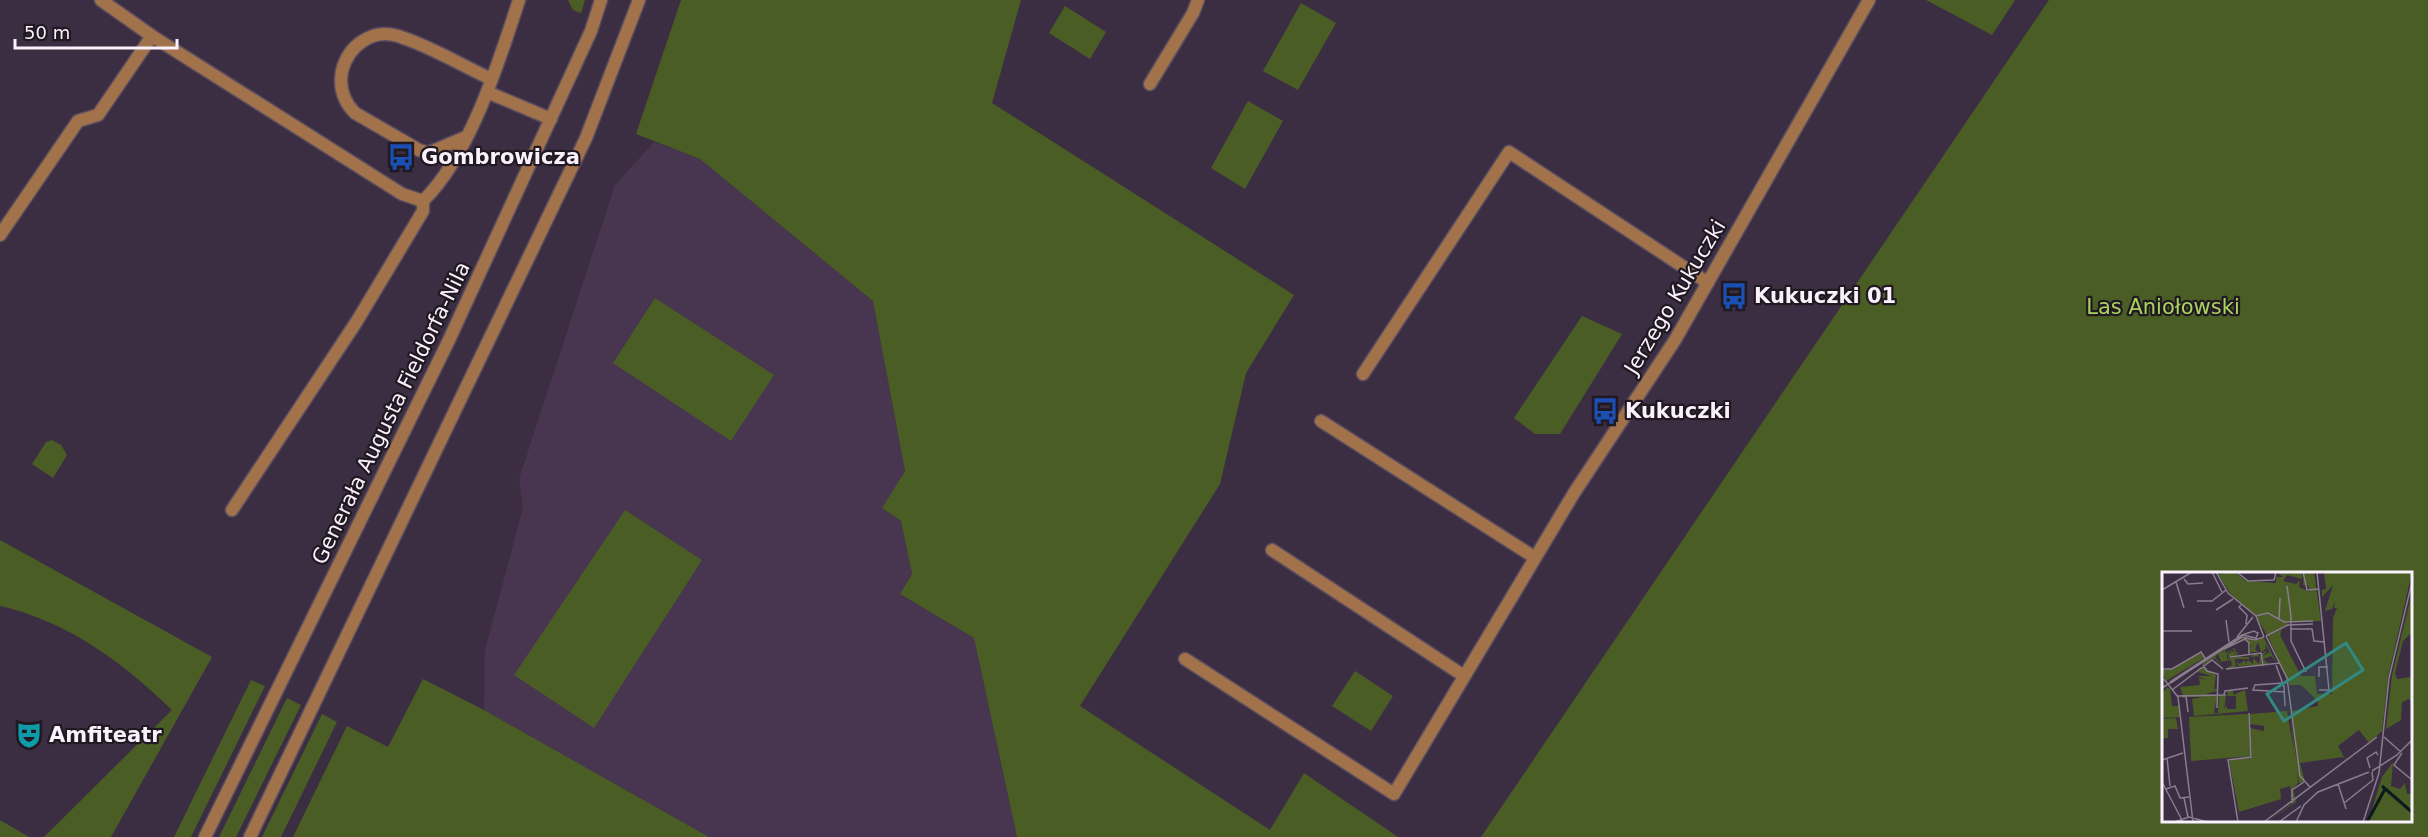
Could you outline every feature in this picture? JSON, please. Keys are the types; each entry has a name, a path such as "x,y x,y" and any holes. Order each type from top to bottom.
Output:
{"street":[{"path":"101,0 152,36 402,194 423,201"},
{"name":"Generała Augusta Fieldorfa-Nila","path":"205,837 449,340 591,31 601,0"},
{"path":"250,837 586,138 639,0"},
{"path":"1150,84 1193,13 1198,0"},
{"name":"Jerzego Kukuczki","path":"1185,659 1394,794 1534,557 1675,340 1869,0"},
{"path":"232,510 357,321 423,211 423,201 438,186 466,137 487,92 515,1"},
{"path":"466,137 429,153 418,150 355,112 346,104 342,91 345,59 357,44 373,36 396,35 491,79"},
{"path":"0,235 78,121 98,115 152,36"},
{"path":"487,92 551,119"},
{"path":"1363,374 1509,152 1708,283"},
{"path":"1321,421 1534,557"},
{"path":"1272,550 1464,676"}],"shaded area":[{"path":"654,142 700,159 873,301 905,471 882,508 901,521 912,574 900,594 974,638 1017,837 709,837 484,710 485,650 523,508 519,479 615,185"}],"green space":[{"path":"568,0 585,0 581,13 573,10"},
{"path":"681,0 1021,0 992,103 1294,295 1246,373 1220,484 1080,706 1270,830 1304,773 1398,837 1017,837 974,638 900,594 912,574 901,521 882,508 905,471 873,301 700,159 636,134"},
{"path":"1926,0 2015,0 1992,35"},
{"name":"Las Aniołowski","path":"2049,0 2428,0 2428,837 1481,837"},
{"path":"1301,3 1336,23 1298,90 1263,71"},
{"path":"1065,6 1106,32 1090,59 1049,33"},
{"path":"1248,101 1283,121 1245,189 1211,168"},
{"path":"655,298 774,375 731,441 613,363"},
{"path":"1582,316 1622,334 1560,434 1535,434 1514,418"},
{"path":"52,440 61,445 67,455 53,478 32,464 46,442"},
{"path":"625,510 702,560 594,728 514,675"},
{"path":"0,540 212,657 111,837 44,837 172,710 134,676 93,646 48,622 0,606"},
{"path":"1355,671 1393,696 1371,731 1332,706"},
{"path":"423,679 484,710 709,837 293,837 347,726 388,747"},
{"path":"251,680 265,686 191,837 174,837"},
{"path":"287,698 301,705 236,837 219,837"},
{"path":"322,714 337,722 281,837 262,837"},
{"path":"0,820 29,837 0,837"}],"place":[{"name":"Gombrowicza","path":"401,157"},
{"name":"Kukuczki 01","path":"1734,296"},
{"name":"Kukuczki","path":"1605,411"},
{"name":"Amfiteatr","path":"29,735"}]}
